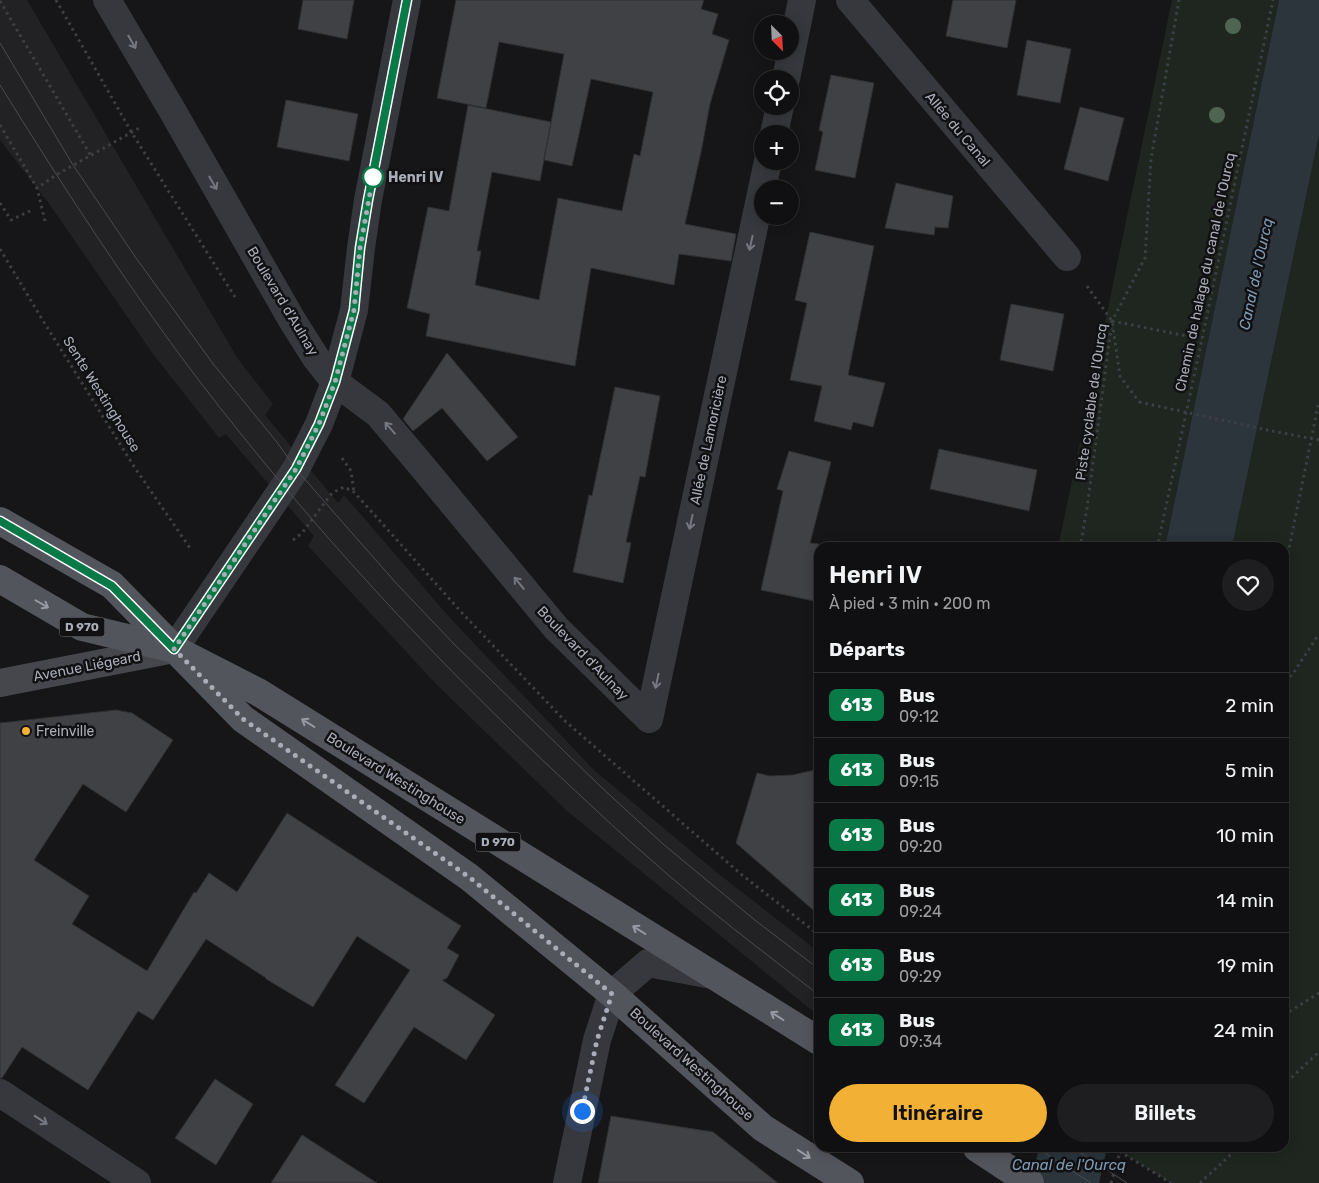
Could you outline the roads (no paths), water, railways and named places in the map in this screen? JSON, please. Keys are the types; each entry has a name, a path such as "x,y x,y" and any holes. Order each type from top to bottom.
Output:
{"main road":[{"name":"Boulevard Westinghouse","path":"0,522 112,586 243,719 469,877 612,994 763,1128 850,1183"},
{"name":"Boulevard Westinghouse","path":"0,579 82,627 174,649 265,696 814,1039"},
{"path":"983,1152 1030,1183"}],"street":[{"name":"Boulevard d'Aulnay","path":"107,0 292,320 316,358 335,382 378,414 556,628 649,719"},
{"path":"174,649 296,469 319,424 335,382 354,310 360,248 368,200 407,0"},
{"path":"788,70 802,0"},
{"name":"Allée du Canal","path":"850,0 1067,257"},
{"name":"Allée de Lamoricière","path":"649,719 766,170"},
{"name":"Avenue Liégeard","path":"0,682 174,649"},
{"path":"567,1183 597,1040 612,994 648,963 712,975"},
{"path":"0,1093 137,1183"}],"water":[{"name":"Canal de l'Ourcq","path":"1279,0 1319,0 1319,135 1233,542 1166,542"},
{"name":"Canal de l'Ourcq","path":"1038,1152 1106,1152 1099,1183 1031,1183"}],"tram line":[{"path":"0,43 73,165 136,258 214,365 276,441 296,469 396,583 455,645 600,786 663,844 756,921 814,965"},
{"path":"0,85 95,234 145,307 197,378 328,538 421,639 518,737 670,877 814,991"},
{"path":"1043,1152 1091,1183"},
{"path":"1079,1152 1127,1183"}],"place":[{"name":"Henri IV","path":"373,177"},
{"name":"Freinville","path":"26,731"}]}
